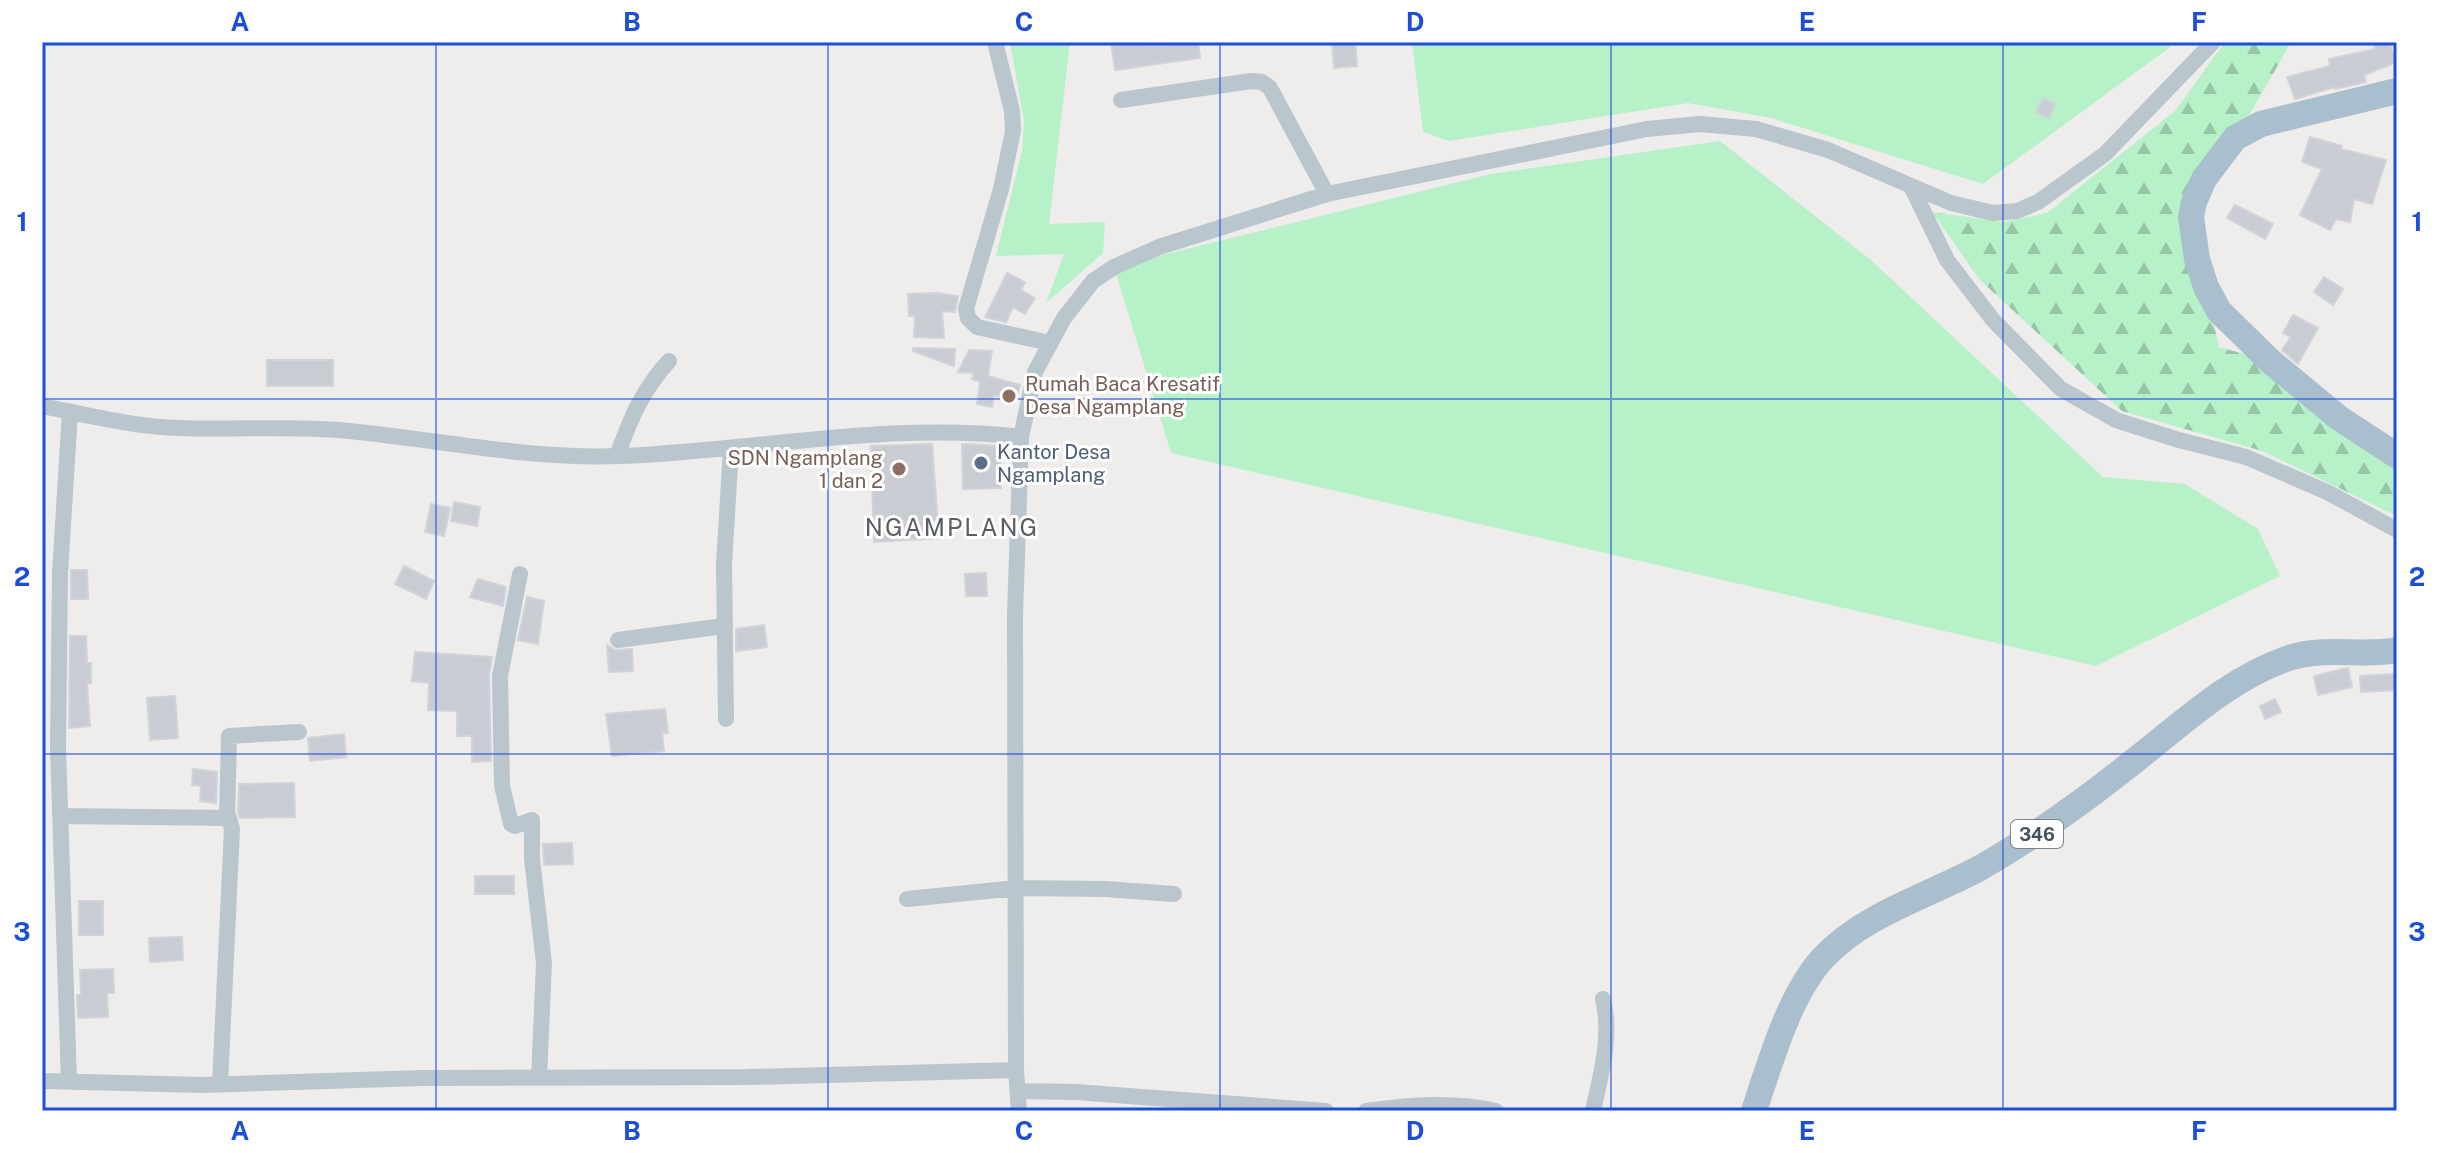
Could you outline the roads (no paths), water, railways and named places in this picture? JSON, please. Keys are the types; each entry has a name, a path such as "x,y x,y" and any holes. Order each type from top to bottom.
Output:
{"main road":[{"path":"2397,91 2261,124 2235,138 2204,179 2191,217 2197,259 2206,287 2219,311 2270,361 2339,418 2397,456"},
{"name":"346","path":"1753,1111 1803,985 1838,943 1887,913 1978,869 2036,834 2081,803 2221,694 2255,673 2290,658 2319,652 2397,650"}],"street":[{"path":"995,42 1013,131 1001,189 971,285 967,314 970,322 977,327 1050,343"},
{"path":"1019,1111 1016,1070 1015,615 1021,437 1031,386 1050,343 1064,318 1093,281 1114,267 1159,247 1327,194 1647,129 1700,124 1756,129 1828,150 1951,203 1993,213 2017,211 2038,202 2105,154 2213,42"},
{"path":"1121,100 1262,82 1270,88 1327,194"},
{"path":"1911,186 1947,260 1993,320 2061,389 2116,420 2246,457 2327,492 2397,530"},
{"path":"617,456 639,401 651,380 669,361"},
{"path":"42,406 177,428 337,430 457,446 617,456 935,433 1021,437"},
{"path":"69,1082 58,748 60,573 70,412"},
{"path":"726,719 724,626 731,448"},
{"path":"520,574 500,676 502,786 511,824 515,826 532,820 532,859 544,963 539,1078"},
{"path":"618,640 724,626"},
{"path":"220,1084 232,829 227,818 229,736 299,732"},
{"path":"60,816 227,818"},
{"path":"907,899 1017,888 1174,894"},
{"path":"1593,1111 1607,1034 1608,1016 1603,999"},
{"path":"42,1081 220,1084 1016,1070"},
{"path":"1019,1091 1076,1092 1326,1111"},
{"path":"1366,1111 1401,1106 1447,1105 1496,1111"}],"place":[{"name":"Rumah Baca Kresatif Desa Ngamplang","path":"1009,396"},
{"name":"Kantor Desa Ngamplang","path":"981,463"},
{"name":"SDN Ngamplang 1 dan 2","path":"899,469"}],"district":[{"name":"NGAMPLANG","path":"952,527"}]}
